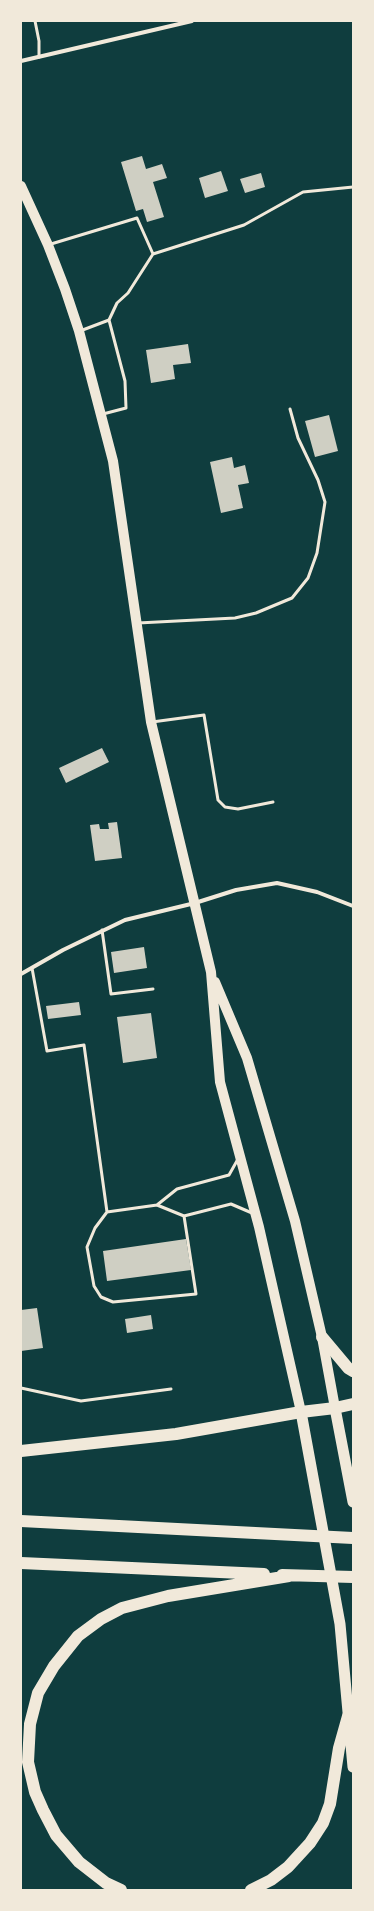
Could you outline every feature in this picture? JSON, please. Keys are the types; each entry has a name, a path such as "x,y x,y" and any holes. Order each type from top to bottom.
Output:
{"highway":[{"path":"322,1337 348,1368 353,1371"},
{"path":"21,1451 176,1434 353,1404"},
{"path":"335,1408 353,1502"},
{"path":"301,1412 340,1624 353,1767"},
{"path":"21,1522 353,1538"},
{"path":"21,1563 289,1576 353,1577"},
{"path":"121,1890 106,1883 79,1862 56,1835 35,1792 28,1762 30,1724 38,1693 54,1666 78,1636 101,1619 122,1608 168,1596 289,1576"},
{"path":"251,1890 272,1880 288,1867 310,1843 323,1823 330,1804 339,1748 348,1716"}],"main road":[{"path":"21,186 48,245 79,331 113,461 151,722 211,972 220,1082 255,1214 301,1412"},
{"path":"211,972 248,1058 295,1221 322,1337 335,1408"}],"street":[{"path":"21,62 192,21"},
{"path":"21,974 102,930 125,920 195,903 236,890 277,883 317,892 353,906"}],"lane":[{"path":"35,21 39,41 39,57"},
{"path":"101,414 126,408 125,382 109,320 117,303 128,293 153,254 244,225 303,192 353,187"},
{"path":"48,245 137,218 153,254"},
{"path":"79,331 109,320"},
{"path":"136,624 235,618 256,613 292,598 308,578 318,553 325,502 318,480 298,438 290,409"},
{"path":"151,722 204,715 218,800 225,807 238,810 273,802"},
{"path":"102,930 111,994 153,989"},
{"path":"32,968 47,1051 84,1045 107,1212 95,1228 87,1247 94,1286 101,1297 113,1302 196,1294 184,1216"},
{"path":"157,1206 177,1189 229,1175 240,1156"},
{"path":"107,1212 157,1206 184,1216 231,1204 255,1214"},
{"path":"21,1388 81,1401 170,1389"}],"building":[{"path":"142,156 146,169 162,164 167,178 153,182 164,217 147,222 143,209 136,211 121,162"},
{"path":"221,171 228,191 205,198 199,178"},
{"path":"261,173 265,187 245,193 240,179"},
{"path":"188,344 191,363 173,365 175,379 151,383 146,350"},
{"path":"329,415 338,451 315,457 305,421"},
{"path":"232,457 234,468 245,465 249,483 238,485 243,508 221,513 210,462"},
{"path":"102,748 109,762 66,783 59,768"},
{"path":"117,822 122,858 95,861 90,825 99,824 100,829 109,829 108,823"},
{"path":"144,947 147,968 114,973 111,952"},
{"path":"79,1002 81,1015 48,1019 46,1006"},
{"path":"151,1013 157,1058 123,1063 117,1017"},
{"path":"186,1239 191,1270 107,1281 103,1251"},
{"path":"37,1308 43,1348 21,1351 21,1310"},
{"path":"151,1315 153,1329 127,1333 125,1319"}]}
